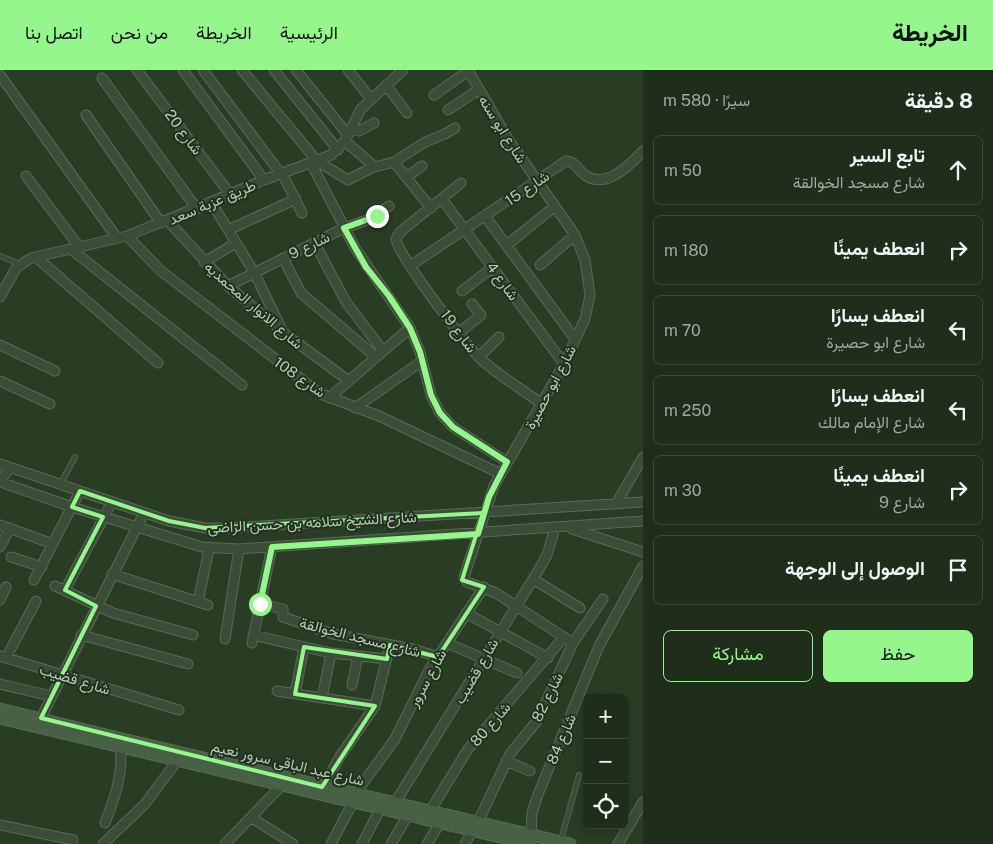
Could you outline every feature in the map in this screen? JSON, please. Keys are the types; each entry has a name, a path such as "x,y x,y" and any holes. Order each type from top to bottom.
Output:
{"street":[{"name":"شارع 20","path":"137,70 230,194"},
{"path":"183,70 264,180"},
{"path":"203,70 281,174 302,213"},
{"path":"242,70 314,162 344,228 363,262 393,301 410,328 422,360 431,395 443,418 453,427 507,462"},
{"path":"274,70 338,150"},
{"path":"296,70 375,167"},
{"path":"348,70 371,99"},
{"path":"434,95 468,70"},
{"name":"شارع ابو سنه","path":"468,70 478,90 536,181 575,235"},
{"name":"طريق عزبة سعد","path":"20,264 36,257 127,236 264,180 314,162 338,150 348,135 356,115 400,71"},
{"path":"0,74 117,238"},
{"path":"102,78 196,209"},
{"path":"386,85 407,113"},
{"path":"448,110 478,90"},
{"name":"شارع الانوار المحمديه","path":"86,115 164,222 228,286 284,333 349,381"},
{"path":"348,135 374,123"},
{"path":"314,162 350,180 375,167 394,162 425,142 442,136 455,128"},
{"name":"شارع 15","path":"410,266 569,161 585,176 596,180 608,179 643,151"},
{"path":"394,162 431,208 461,183"},
{"path":"406,177 422,166"},
{"path":"26,176 76,249 242,385"},
{"path":"228,230 296,199"},
{"name":"شارع 4","path":"442,199 564,364"},
{"path":"211,202 254,272 284,333"},
{"name":"شارع 9","path":"228,286 314,242 344,228 370,219 389,206"},
{"path":"507,245 554,207"},
{"name":"شارع 19","path":"431,208 400,232 396,239 410,266 478,357 542,404"},
{"path":"485,216 575,339"},
{"path":"540,265 575,235"},
{"name":"شارع ابو حصيرة","path":"484,587 467,582 464,577 483,514 507,462 564,364 585,319 590,296 585,260 575,235"},
{"name":"شارع 108","path":"127,236 161,271 290,371 328,398 379,416 501,474"},
{"path":"314,242 342,297 384,351"},
{"path":"204,262 236,243"},
{"path":"36,257 158,363"},
{"path":"283,258 301,293 376,357"},
{"path":"0,297 20,264"},
{"path":"462,291 493,267"},
{"path":"460,332 481,315 472,304"},
{"path":"328,398 410,328"},
{"path":"478,357 499,338"},
{"path":"0,345 55,371"},
{"path":"356,408 422,360"},
{"path":"0,381 50,404"},
{"path":"616,504 643,457"},
{"name":"شارع الشيخ سلامه بن حسن الراضى","path":"0,464 183,525 223,528 483,514 643,502"},
{"path":"0,482 10,468"},
{"name":"شارع الشيخ سلامه بن حسن الراضى","path":"0,482 72,508 209,548 240,549 478,534 643,521"},
{"path":"34,580 80,491"},
{"path":"64,590 112,502"},
{"path":"40,718 144,513"},
{"path":"0,524 53,544"},
{"path":"566,527 643,552"},
{"path":"0,547 10,528"},
{"name":"شارع قضيب","path":"362,844 465,691 499,631 547,555 555,528"},
{"path":"272,547 253,639 331,653 387,660"},
{"path":"112,574 203,604 209,548"},
{"path":"224,639 240,549"},
{"path":"11,557 42,567"},
{"name":"شارع 84","path":"530,840 532,813 537,797 606,632 643,566"},
{"path":"533,579 580,608"},
{"path":"55,586 113,613 193,635"},
{"path":"0,600 6,587"},
{"path":"484,587 516,605 573,643"},
{"name":"شارع سرور","path":"331,844 354,798 394,738 438,657 484,587"},
{"name":"شارع 82","path":"465,844 514,746 537,721 573,643 603,599"},
{"path":"3,657 36,601"},
{"name":"شارع مسجد الخوالقة","path":"260,604 283,609 283,617 333,634 390,644 438,657"},
{"path":"466,613 548,658"},
{"path":"82,635 188,664"},
{"name":"شارع 80","path":"428,815 468,749 548,658 564,637"},
{"path":"447,643 517,672"},
{"path":"320,791 375,706 390,644"},
{"path":"295,694 304,647"},
{"path":"322,698 331,653"},
{"path":"352,685 358,656"},
{"name":"شارع قضيب","path":"3,657 179,710"},
{"path":"0,684 51,696"},
{"path":"277,691 375,706"},
{"name":"شارع عبد الباقى سرور نعيم","path":"0,709 320,791 354,798 408,815 428,815 440,822 475,826"},
{"name":"شارع عبد الباقى سرور نعيم","path":"0,718 281,786 320,791"},
{"path":"105,823 114,803 120,748"},
{"path":"103,844 144,805 176,761"},
{"path":"506,761 530,771"},
{"path":"225,844 281,786"},
{"path":"618,844 643,802"},
{"name":"شارع عبد الباقى سرور نعيم","path":"388,808 428,815 530,840 565,843"},
{"path":"390,844 408,815"},
{"path":"252,818 293,844"},
{"path":"427,844 440,822"},
{"path":"0,825 73,840"}],"lane":[{"path":"0,256 20,264"},
{"path":"60,484 75,457"},
{"path":"565,843 579,775"}],"highlighted area":[{"path":"80,491 169,521 205,528 483,513 462,580 484,587 438,657 390,645 387,659 304,647 295,694 375,706 322,787 41,718 96,606 65,590 103,517 72,507"}],"route":[{"path":"260,604 272,547 478,534 489,497 507,462 453,427 436,408 420,352 404,316 366,267 344,228 377,216"}]}
